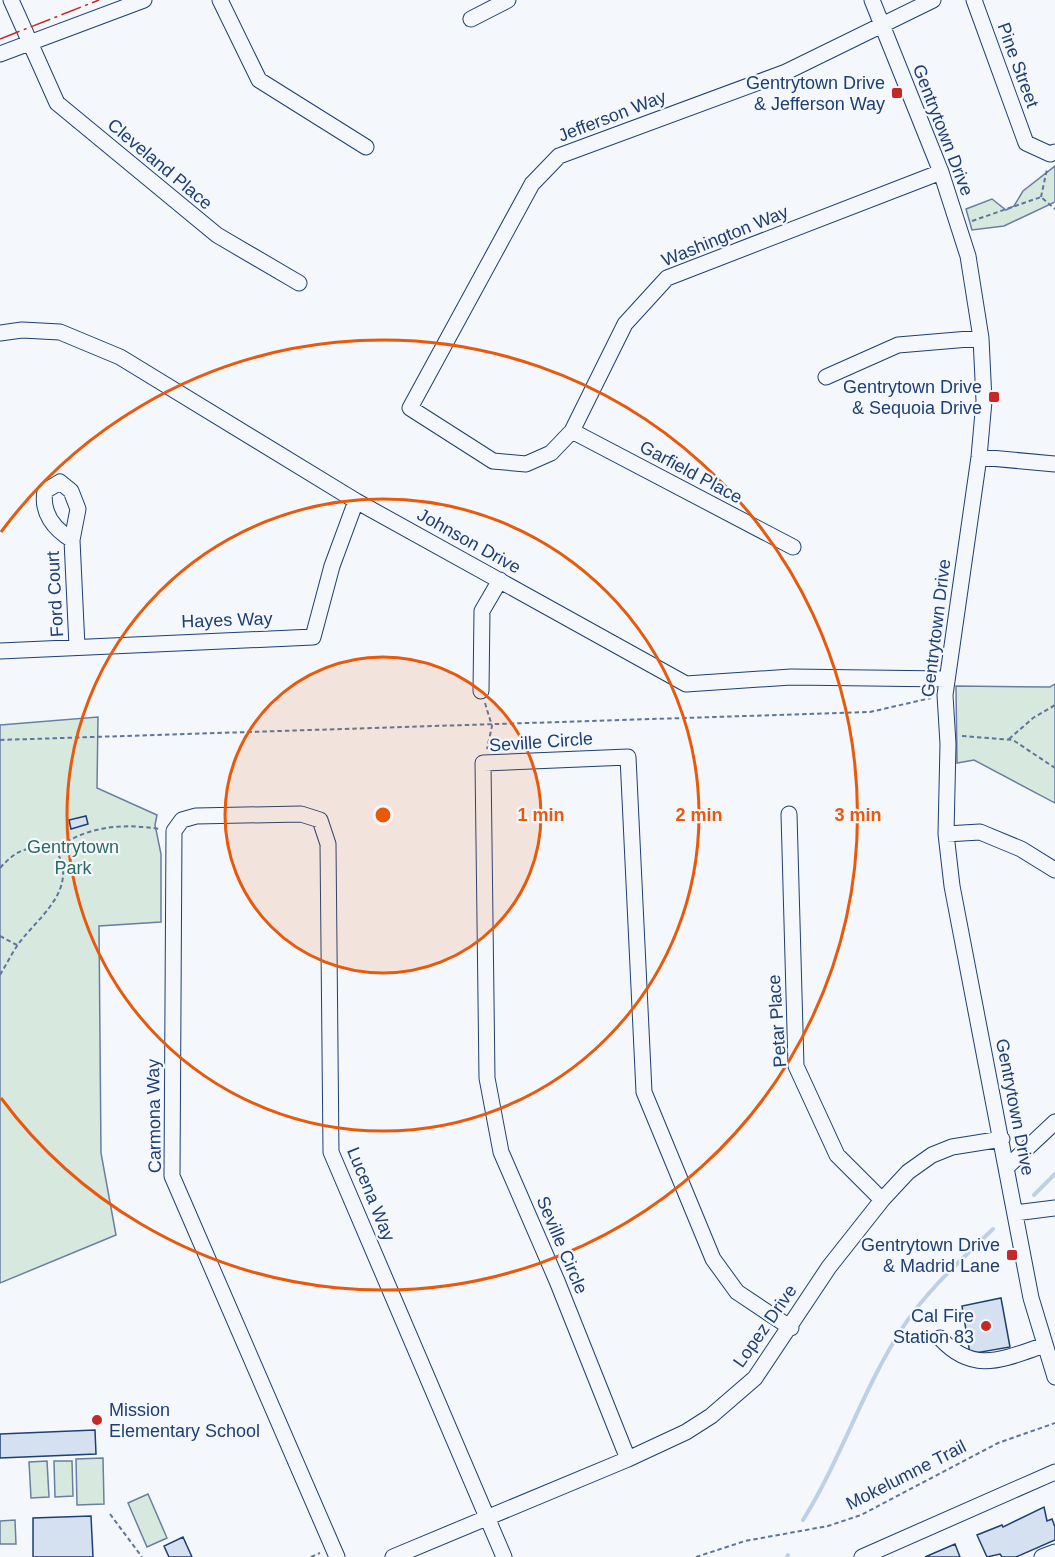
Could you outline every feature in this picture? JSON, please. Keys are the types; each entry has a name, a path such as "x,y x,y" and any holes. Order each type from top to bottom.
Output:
{"street":[{"name":"Cleveland Place","path":"10,0 28,44 57,103 216,236 299,283"},
{"path":"0,54 144,0"},
{"path":"220,0 259,80 366,147"},
{"path":"471,19 508,0"},
{"name":"Gentrytown Drive","path":"872,0 941,172 968,256 981,338 984,401 979,457 946,687 948,737 946,834 952,886 1031,1298 1055,1375"},
{"name":"Jefferson Way","path":"410,408 532,184 559,156 786,72 933,0"},
{"name":"Pine Street","path":"974,0 1026,143 1053,153"},
{"name":"Washington Way","path":"410,408 493,460 526,464 551,453 572,432 625,324 667,278 941,172"},
{"name":"Johnson Drive","path":"0,333 41,330 77,337 120,357 356,501 686,684 791,677 946,687"},
{"path":"826,377 898,345 981,338"},
{"name":"Garfield Place","path":"572,432 793,547"},
{"path":"979,457 1055,464"},
{"name":"Hayes Way","path":"0,651 313,637 332,566 356,501"},
{"name":"Ford Court","path":"72,540 77,647"},
{"path":"481,691 482,611 500,580"},
{"name":"Seville Circle","path":"628,1459 557,1281 501,1152 487,1078 483,763 628,757 644,1092 713,1259 738,1292 791,1328"},
{"name":"Lucena Way","path":"174,831 182,820 196,816 301,814 320,820 328,844 331,1152 504,1557"},
{"name":"Petar Place","path":"789,814 796,1066 837,1155 882,1200"},
{"name":"Carmona Way","path":"174,831 172,1176 337,1557"},
{"path":"946,834 980,832 1021,849 1055,870"},
{"path":"1007,1167 1055,1122"},
{"name":"Lopez Drive","path":"393,1557 628,1459 686,1432 711,1416 755,1378 791,1328 830,1267 882,1200 917,1164 952,1147 1002,1139"},
{"path":"1015,1213 1055,1208"},
{"path":"940,1338 955,1353 977,1362 1005,1358 1045,1345"},
{"path":"861,1557 1055,1472"},
{"path":"1042,1557 1055,1552"}],"path":[{"path":"1041,197 1053,153"},
{"path":"1041,197 1055,209"},
{"path":"958,226 1041,197"},
{"path":"0,740 492,726 870,712 946,687"},
{"path":"481,691 492,726 483,763"},
{"path":"1009,739 1034,718 1055,705"},
{"path":"948,737 1009,739 1055,768"},
{"path":"0,868 14,853 33,847 56,849 72,837 92,829 153,828 174,831"},
{"path":"0,975 17,945 47,910 63,877 62,862 56,849"},
{"path":"0,936 17,945"},
{"name":"Mokelumne Trail","path":"696,1557 745,1541 828,1526 861,1515 998,1443 1055,1423"},
{"path":"110,1514 142,1557"}],"green space":[{"path":"1055,166 1055,202 1004,226 972,230 966,209 992,199 1006,210 1014,206 1023,191"},
{"path":"1055,684 1055,803 974,760 957,763 956,686 1050,687"},
{"name":"Gentrytown Park","path":"98,717 97,788 157,815 155,825 161,854 161,922 99,926 101,1153 116,1235 0,1283 0,725"},
{"path":"103,1458 104,1504 77,1505 76,1459"},
{"path":"47,1461 49,1497 31,1498 29,1462"},
{"path":"54,1461 72,1461 73,1496 55,1497"},
{"path":"148,1494 167,1538 147,1547 128,1503"},
{"path":"15,1520 16,1544 0,1544 0,1521"}],"building":[{"path":"86,816 88,824 71,829 69,820"},
{"name":"Cal Fire Station 83","path":"1001,1298 1010,1347 970,1354 962,1306"},
{"path":"95,1430 96,1454 0,1458 0,1434"},
{"path":"1044,1507 1047,1521 1052,1519 1055,1527 1055,1540 1016,1557 1002,1557 1000,1554 987,1557 977,1535 1002,1525 1003,1527"},
{"path":"91,1516 93,1557 33,1557 33,1518"},
{"path":"183,1537 192,1557 169,1557 164,1546"},
{"path":"955,1544 960,1557 925,1557"}],"waterway":[{"path":"1034,1195 1055,1174"},
{"path":"803,1520 817,1497 887,1353 901,1330 932,1289 993,1229"}],"power":[{"path":"0,39 99,0"}],"place":[{"name":"Gentrytown Drive & Jefferson Way","path":"897,93"},
{"name":"Gentrytown Drive & Sequoia Drive","path":"994,397"},
{"name":"Gentrytown Drive & Madrid Lane","path":"1012,1255"},
{"name":"Cal Fire Station 83","path":"986,1326"},
{"name":"Mission Elementary School","path":"97,1420"}]}
